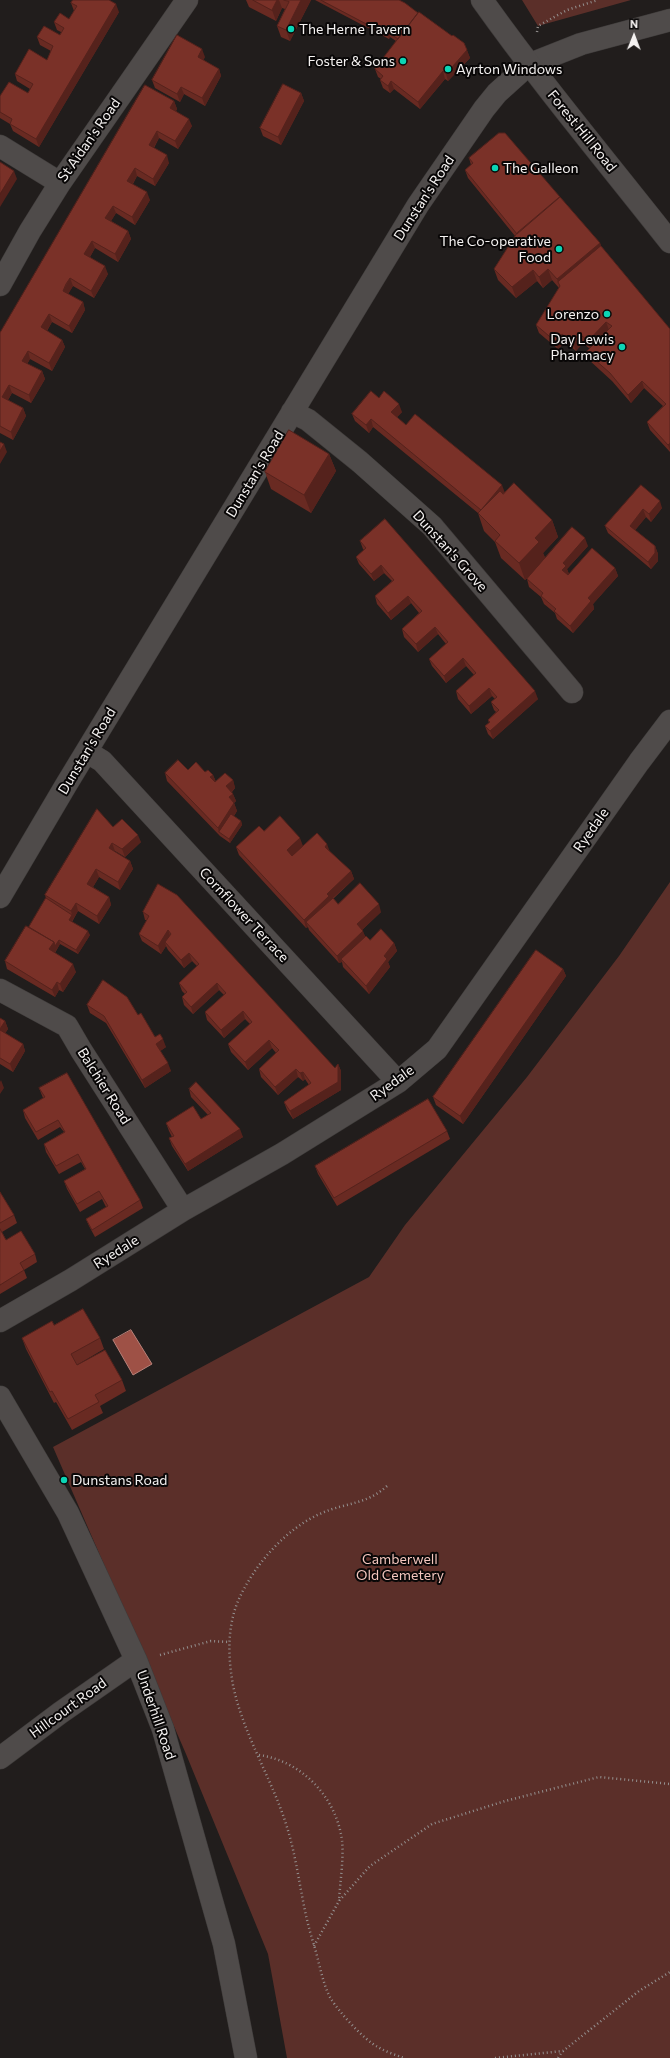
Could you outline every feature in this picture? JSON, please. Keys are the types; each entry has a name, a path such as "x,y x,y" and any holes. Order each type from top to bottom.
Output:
{"street":[{"name":"St Aidan's Road","path":"0,285 60,183 187,0"},
{"name":"Forest Hill Road","path":"482,0 528,65 568,112 670,242"},
{"path":"528,65 581,44 670,20"},
{"name":"Dunstan's Road","path":"0,897 292,412 423,198 484,109 497,94 528,65"},
{"path":"0,146 60,183"},
{"name":"Dunstan's Grove","path":"292,412 308,420 432,526 572,692"},
{"name":"Ryedale","path":"0,1321 71,1280 184,1210 282,1154 398,1082 437,1049 639,762 670,721"},
{"name":"Cornflower Terrace","path":"87,752 102,761 398,1082"},
{"name":"Balchier Road","path":"0,990 67,1026 80,1050 184,1210"},
{"name":"Underhill Road","path":"0,1397 68,1513 136,1660 163,1729 224,1944 246,2058"},
{"name":"Hillcourt Road","path":"0,1758 60,1713 136,1660"}],"path":[{"path":"528,65 538,26 567,10 598,0"},
{"path":"387,1486 376,1496 317,1515 304,1522 284,1538 254,1574 238,1601 232,1621 229,1642 229,1657 233,1685 241,1714 286,1824 296,1856 314,1946 330,1998 343,2016 377,2047 404,2058"},
{"path":"136,1660 175,1652 211,1641 229,1642"},
{"path":"258,1755 273,1757 310,1778 331,1806 338,1821 342,1842 339,1901"},
{"path":"314,1946 339,1901 370,1866 432,1824 505,1801 599,1777 670,1784"},
{"path":"558,2058 563,2052 639,1991 670,1972"},
{"path":"495,2058 563,2052"}],"green space":[{"path":"522,0 631,0 538,26"},
{"name":"Camberwell Old Cemetery","path":"670,882 670,2058 287,2058 268,1954 186,1754 53,1447 369,1277 405,1225 527,1077 619,956"}],"shaded area":[{"path":"131,1330 152,1364 133,1375 113,1340"}],"building":[{"path":"73,0 109,0 116,4 36,139 10,124 12,119 0,112 0,96 9,82 28,93 33,84 15,74 29,49 47,60 53,46 37,37 44,26 60,35 64,28 54,22 60,13 69,19 77,6 71,3"},
{"path":"253,0 277,0 272,10"},
{"path":"284,0 301,0 286,30 277,26 289,2"},
{"path":"321,0 399,0 418,13 398,39 389,33 388,35"},
{"path":"419,12 464,43 467,50 446,74 443,71 418,102 391,81 388,86 380,80 383,76 375,69"},
{"path":"177,35 202,49 198,57 219,69 202,98 181,87 177,94 152,80"},
{"path":"283,84 301,93 278,137 260,128"},
{"path":"145,85 174,101 170,108 189,119 175,141 157,131 149,145 167,155 153,179 135,168 127,181 147,192 132,217 113,206 105,218 128,231 115,254 92,241 84,254 105,266 91,291 70,278 66,284 63,291 83,302 69,326 49,314 41,327 62,340 49,363 28,351 22,361 42,371 29,395 9,385 2,397 23,408 11,432 0,426 0,333"},
{"path":"499,133 505,133 560,197 517,234 465,170 473,163 469,158"},
{"path":"0,162 14,171 0,194"},
{"name":"The Co-operative Food","path":"560,197 600,243 557,279 548,269 539,277 533,270 512,287 494,269 517,233"},
{"path":"601,246 670,329 670,443 668,445 647,422 666,404 642,381 628,395 610,373 586,352 612,326 606,322 588,341 581,335 573,343 562,334 555,341 536,325 560,286 558,282"},
{"path":"371,391 379,398 384,391 399,404 391,412 406,425 415,414 502,485 481,510 371,419 366,425 352,414"},
{"path":"289,430 329,454 304,495 265,472"},
{"path":"0,442 4,444 0,451"},
{"path":"514,483 552,520 535,538 539,542 519,563 495,541 500,535 478,513 500,491 503,494"},
{"path":"641,485 660,501 649,514 643,509 630,526 655,546 655,553 648,562 605,526"},
{"path":"385,519 535,691 490,731 485,726 490,722 488,720 499,710 491,702 497,697 489,688 469,706 456,691 476,673 463,658 444,676 429,659 448,642 435,627 416,644 402,629 422,611 408,596 388,613 375,596 394,580 381,565 371,574 356,557 366,548 360,541"},
{"path":"572,527 585,538 563,563 566,566 562,570 568,575 592,548 615,568 588,598 591,601 570,626 554,611 556,609 541,596 543,593 527,579"},
{"path":"178,760 188,770 196,762 205,772 208,770 213,775 210,777 215,782 225,773 233,780 226,786 233,794 229,797 234,803 218,828 165,773"},
{"path":"97,809 113,827 122,819 138,835 122,849 112,843 109,848 130,861 118,882 96,869 87,884 109,897 97,916 76,903 71,911 45,895"},
{"path":"231,814 241,821 229,839 219,832"},
{"path":"280,816 300,838 287,850 292,856 317,833 327,844 325,847 351,871 327,894 329,896 304,920 236,847 259,826 264,831"},
{"path":"360,883 379,904 357,924 363,931 337,956 306,922 333,898 338,904"},
{"path":"158,884 177,895 335,1068 338,1064 338,1082 290,1111 284,1102 311,1083 303,1072 300,1073 296,1069 275,1087 259,1069 279,1050 269,1040 245,1062 228,1044 252,1022 243,1011 221,1030 205,1012 226,993 217,983 191,1007 182,997 187,992 179,983 199,964 189,953 181,960 165,942 171,934 168,930 158,946 139,934 149,916 143,912"},
{"path":"46,898 72,915 69,920 88,931 76,950 59,940 55,946 54,942 29,927"},
{"path":"26,926 54,942 49,949 73,964 60,984 57,982 52,990 5,961"},
{"path":"381,929 394,943 384,956 387,959 366,986 341,959 366,936 370,940"},
{"path":"536,950 563,969 460,1116 433,1097"},
{"path":"103,980 127,997 138,1015 141,1013 155,1037 160,1034 163,1039 156,1044 168,1063 142,1080 104,1016 87,1005"},
{"path":"0,1018 5,1021 0,1029"},
{"path":"0,1030 23,1044 10,1064 0,1058"},
{"path":"67,1073 140,1200 92,1230 86,1219 108,1206 99,1191 77,1204 64,1181 86,1169 78,1154 56,1166 44,1144 65,1132 61,1125 58,1120 36,1132 23,1110 45,1097 39,1088"},
{"path":"196,1082 240,1129 185,1164 169,1138 174,1136 166,1123 193,1106 201,1119 211,1113 189,1089"},
{"path":"428,1099 447,1131 334,1198 315,1166"},
{"path":"0,1192 14,1215 0,1223"},
{"path":"0,1229 6,1240 21,1231 35,1254 20,1263 24,1270 0,1285"},
{"path":"83,1309 100,1338 71,1354 77,1365 105,1350 122,1380 95,1395 99,1402 68,1419 52,1391 50,1392 22,1338 52,1321 54,1325"}],"place":[{"name":"The Herne Tavern","path":"291,29"},
{"name":"Foster & Sons","path":"403,61"},
{"name":"Ayrton Windows","path":"448,69"},
{"name":"The Galleon","path":"495,168"},
{"name":"The Co-operative Food","path":"559,249"},
{"name":"Lorenzo","path":"607,314"},
{"name":"Day Lewis Pharmacy","path":"622,347"},
{"name":"Dunstans Road","path":"64,1480"}]}
